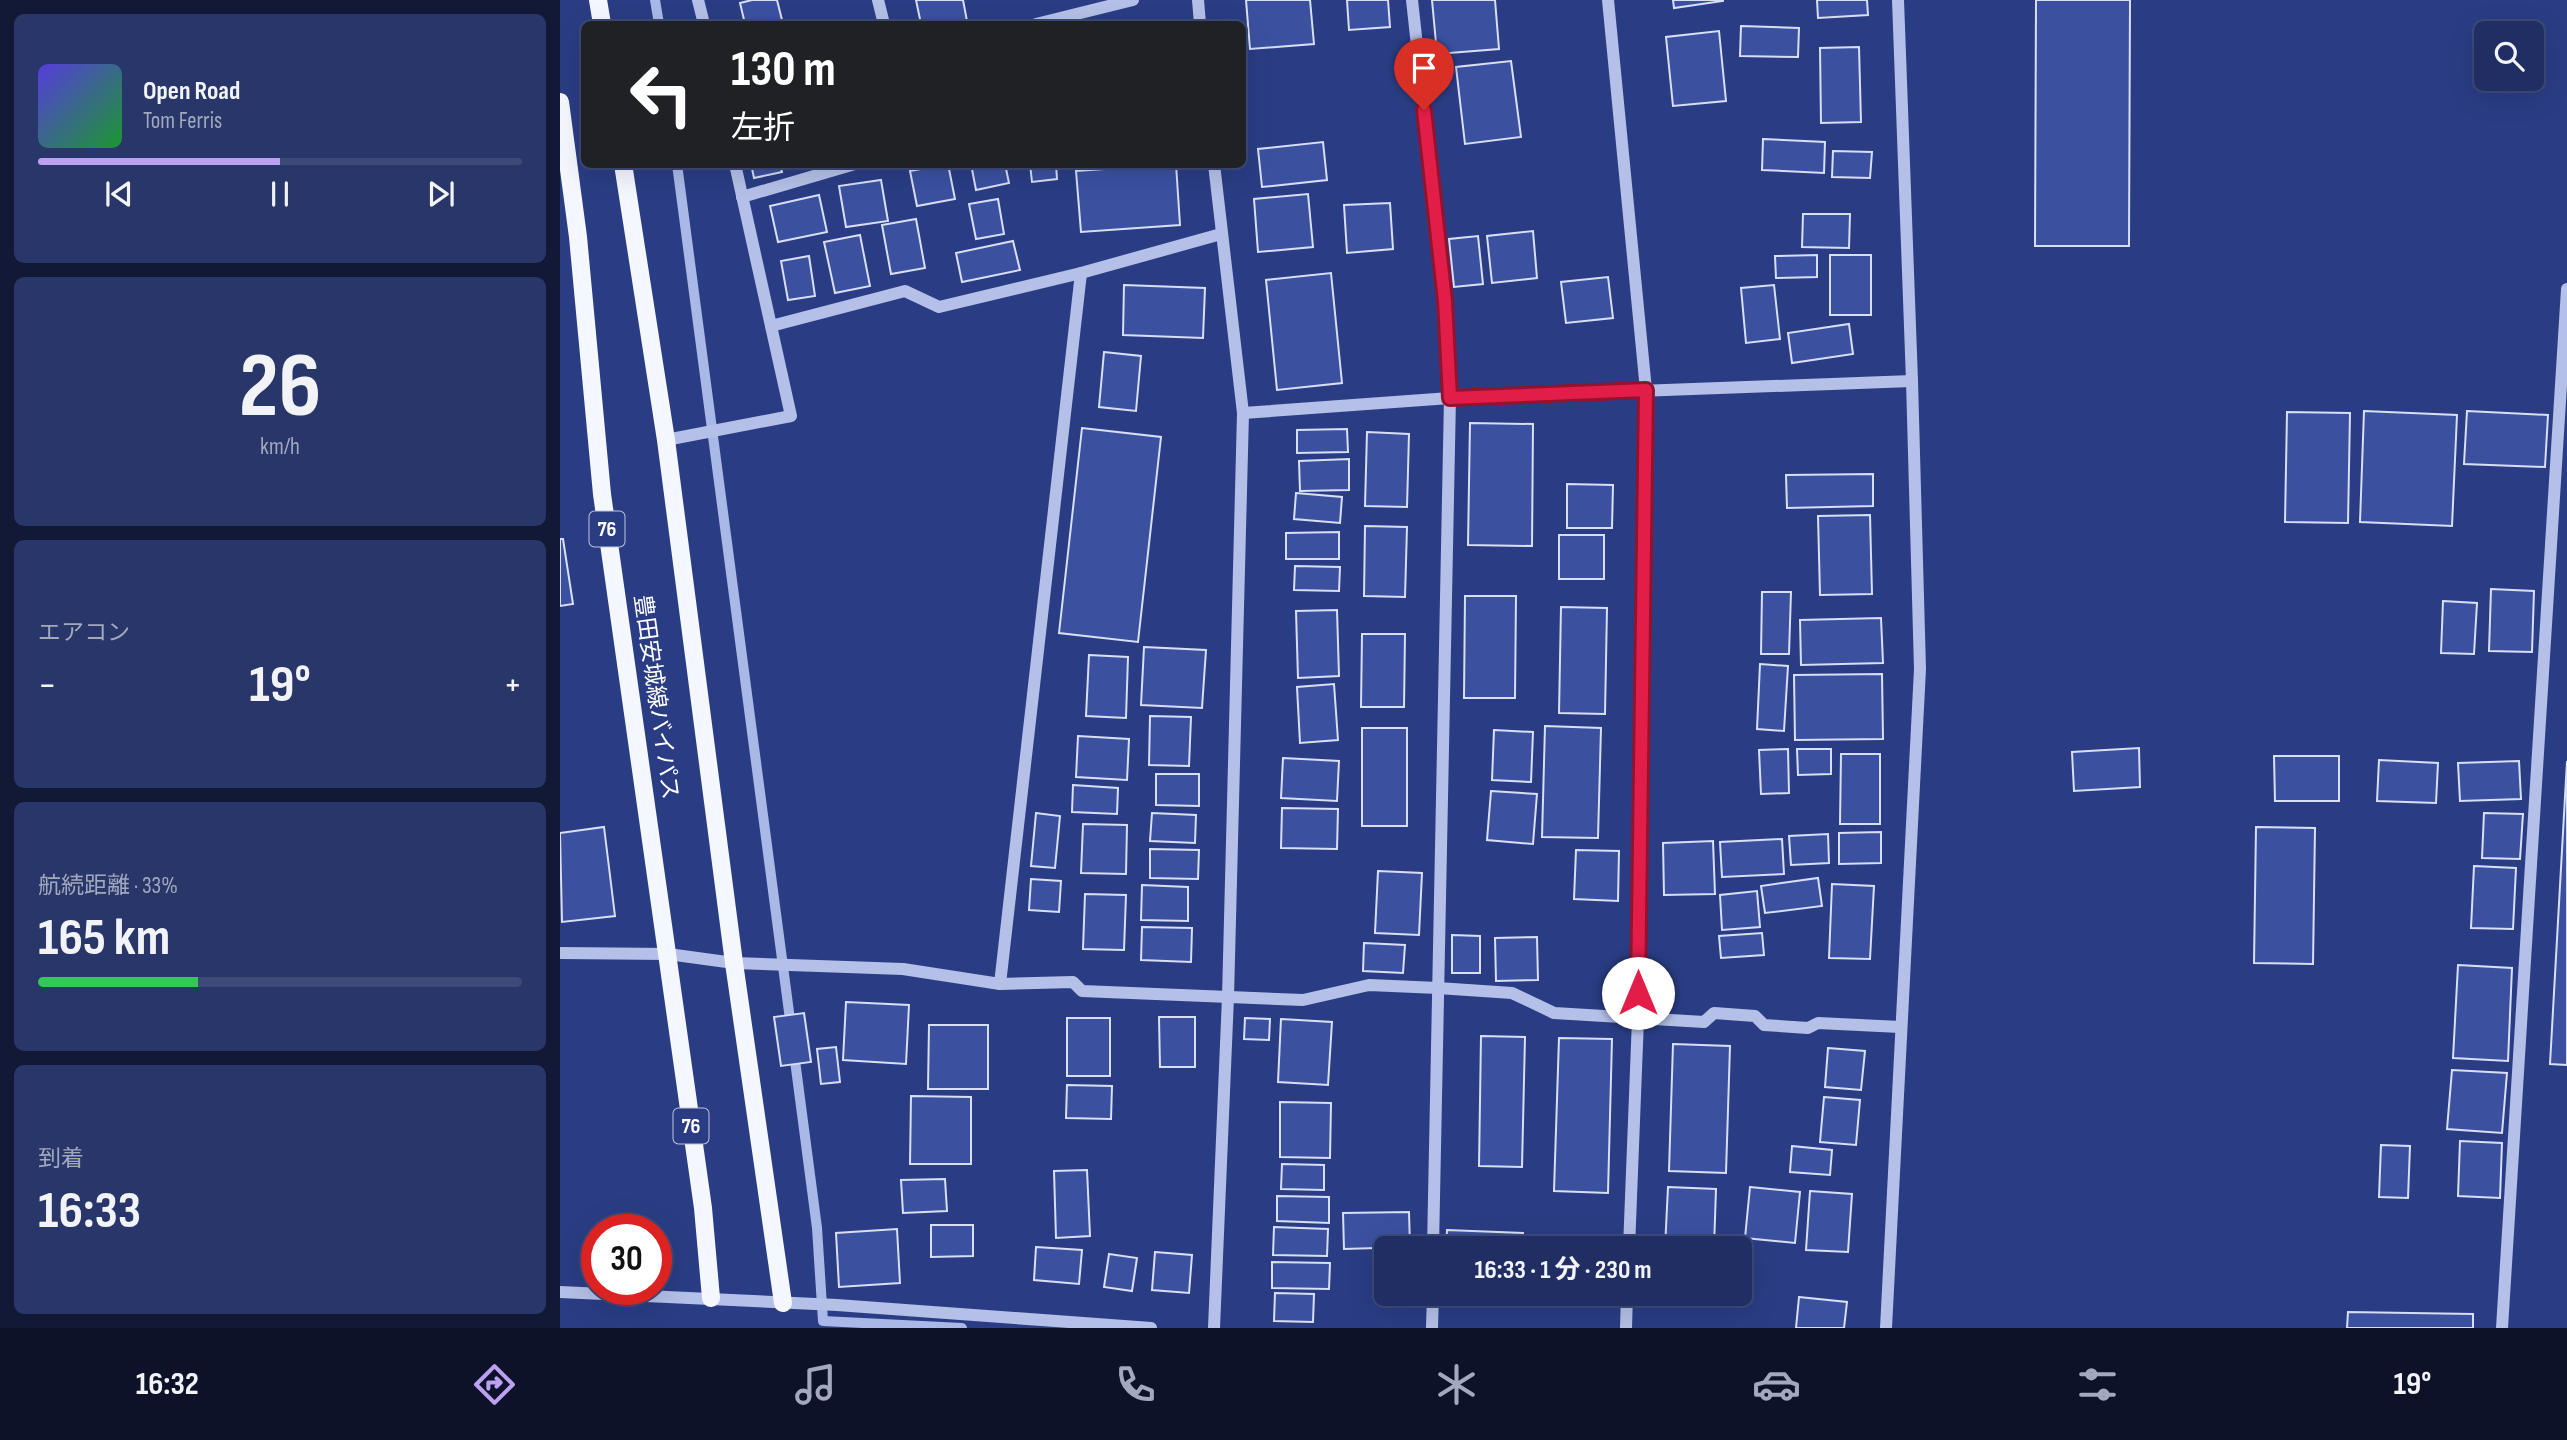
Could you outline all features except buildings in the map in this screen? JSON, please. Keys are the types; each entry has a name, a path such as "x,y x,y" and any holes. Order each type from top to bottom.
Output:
{"main road":[{"path":"598,0 602,21"},
{"name":"豊田安城線バイパス","path":"560,103 578,237 602,494 668,954 707,1244 711,1298"},
{"name":"豊田安城線バイパス","path":"624,168 666,440 734,963 783,1303"}],"street":[{"path":"698,0 703,21"},
{"path":"878,0 883,21"},
{"path":"1048,21 1133,0"},
{"path":"1198,0 1200,21"},
{"path":"1412,0 1445,301 1450,398 1433,1236"},
{"path":"1608,0 1646,390 1638,1019 1629,1236"},
{"path":"1886,1328 1920,669 1898,0"},
{"path":"666,440 791,416 736,168"},
{"path":"742,197 841,168"},
{"path":"1214,168 1243,413 1228,997 1214,1328"},
{"path":"771,326 905,291 939,307 1081,273 1221,234"},
{"path":"1000,984 1081,273"},
{"path":"2502,1328 2567,289"},
{"path":"1243,413 1450,398 1912,380"},
{"path":"560,953 668,954 734,963 903,970 1000,984 1073,982 1082,991 1303,1000 1369,985 1438,988 1512,993 1554,1013 1704,1022 1714,1013 1755,1016 1764,1026 1808,1028 1818,1023 1900,1027"},
{"path":"560,1293 837,1305 1152,1328"},
{"path":"1432,1328 1433,1306"},
{"path":"1626,1328 1627,1306"}],"waterway":[{"path":"655,0 658,21"},
{"path":"678,168 791,1027"},
{"path":"794,1053 817,1228 823,1321 962,1328"}],"route":[{"path":"1424,110 1445,301 1450,398 1646,390 1638,993"}]}
